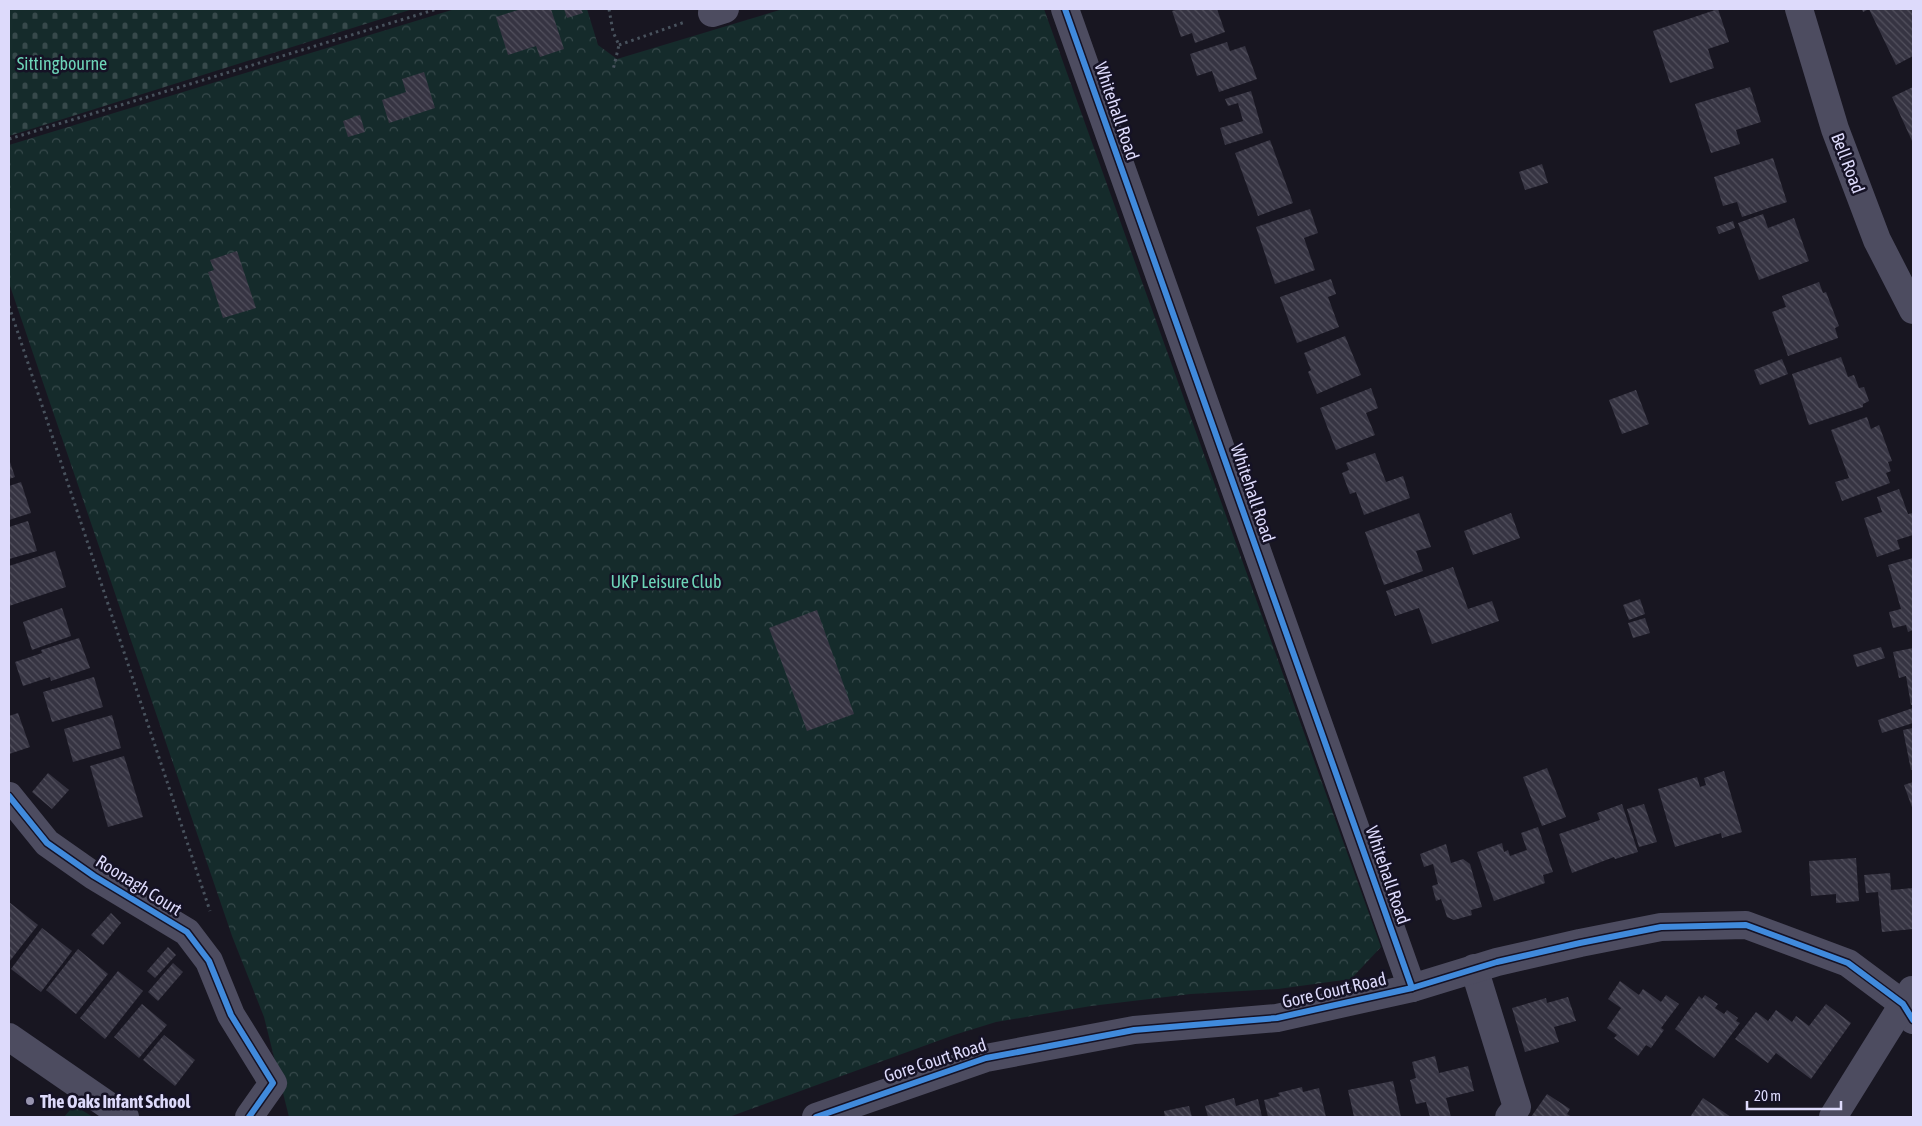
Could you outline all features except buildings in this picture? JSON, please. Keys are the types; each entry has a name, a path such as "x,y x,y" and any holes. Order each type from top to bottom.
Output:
{"street":[{"name":"Whitehall Road","path":"1065,9 1412,988"},
{"name":"Bell Road","path":"1799,9 1835,129 1877,240 1913,310"},
{"name":"Roonagh Court","path":"9,796 47,843 94,876 187,932 209,961 231,1015 273,1084 249,1117"},
{"name":"Gore Court Road","path":"816,1117 986,1058 1134,1030 1278,1018 1412,988 1474,968 1654,928 1746,926 1848,963 1910,1005"},
{"path":"1474,968 1517,1107 1509,1117"},
{"path":"1833,1117 1910,1005"},
{"path":"9,1037 125,1117"}],"path":[{"path":"9,139 437,9"},
{"path":"609,9 613,32 619,45 612,70"},
{"path":"619,45 718,11"},
{"path":"9,306 210,912"}],"green space":[{"name":"Sittingbourne","path":"9,9 413,9 9,136"},
{"name":"UKP Leisure Club","path":"455,9 587,9 598,45 617,59 783,9 1044,9 1381,947 1351,979 1278,989 1191,994 1091,1006 996,1022 954,1035 729,1117 289,1117 264,1017 232,936 9,283 9,145"},
{"path":"76,1103 75,1106 93,1117 64,1117"}],"cycle path":[{"path":"1065,9 1412,988"},
{"path":"9,796 47,843 94,876 187,932 209,961 231,1015 273,1083 249,1117"},
{"path":"816,1117 986,1058 1134,1030 1277,1018 1412,988 1497,962 1661,927 1746,925 1848,963 1903,1004 1913,1020"}],"place":[{"name":"The Oaks Infant School","path":"30,1101"}]}
